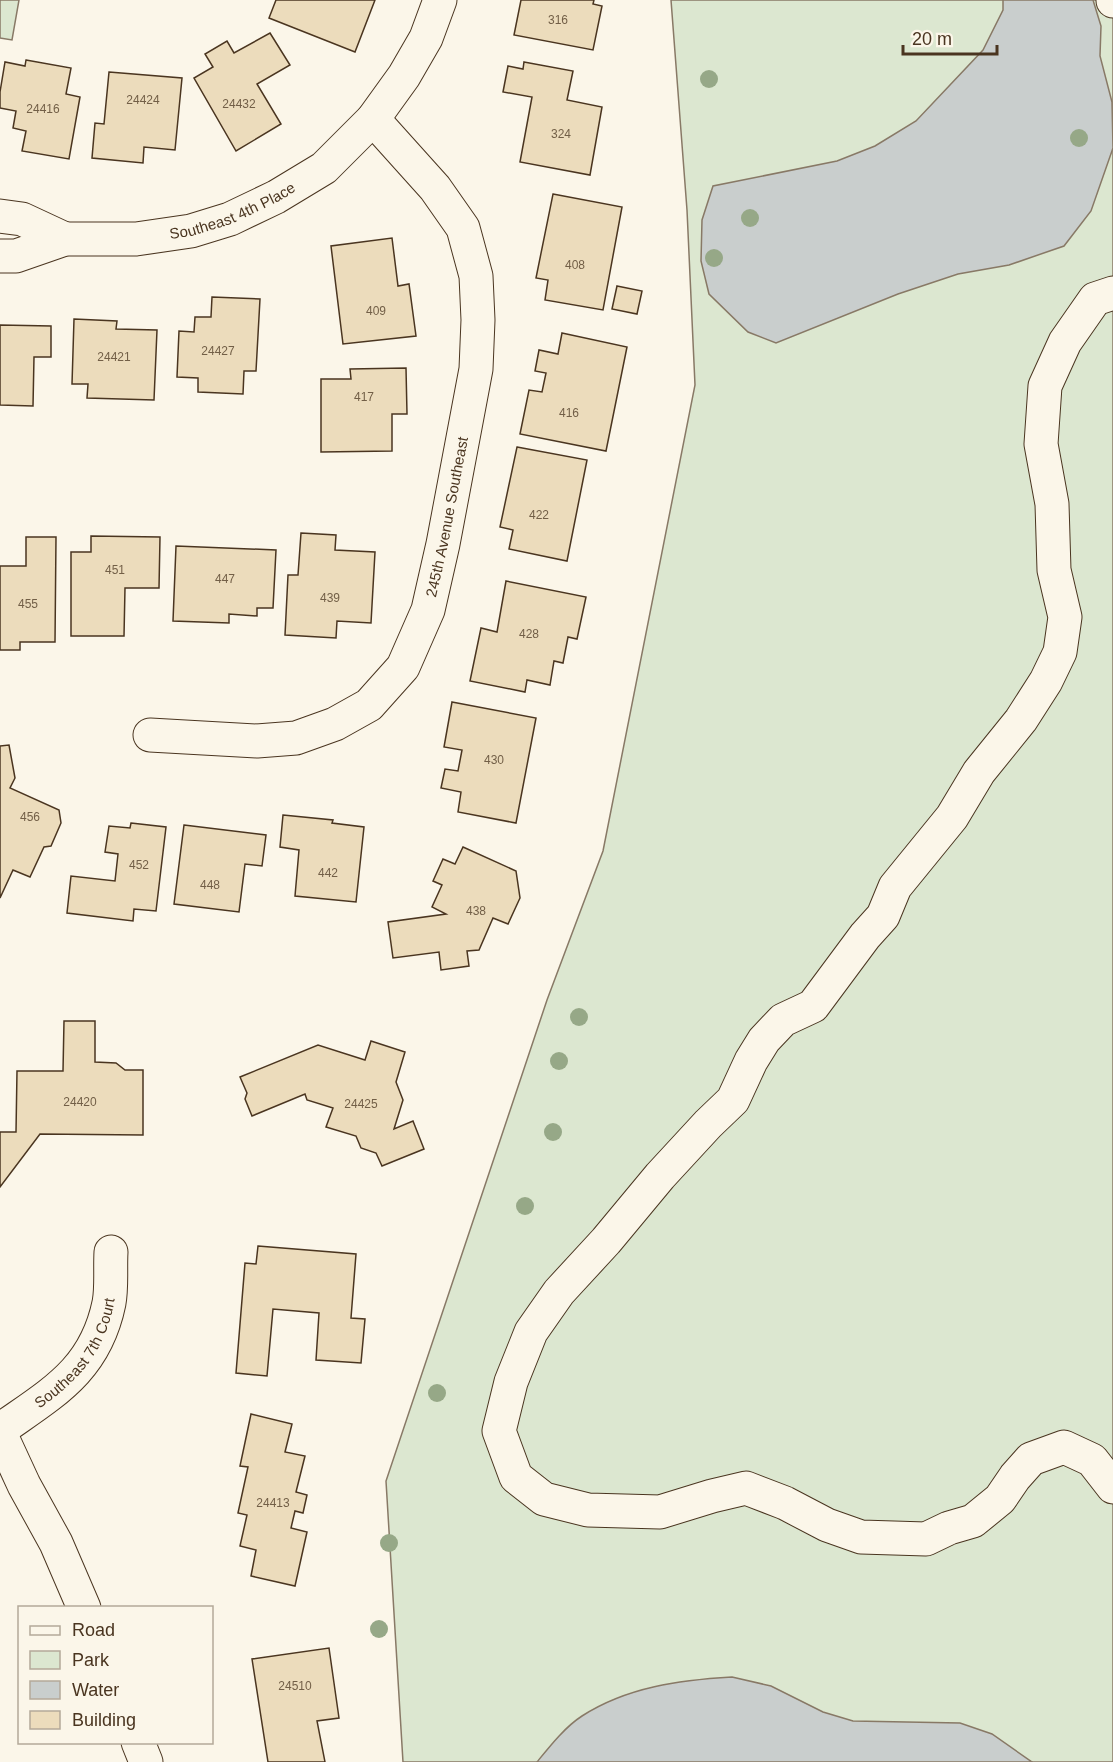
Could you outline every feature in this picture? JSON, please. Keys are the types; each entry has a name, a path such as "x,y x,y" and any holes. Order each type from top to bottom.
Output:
{"street":[{"name":"Southeast 4th Place","path":"0,256 16,256 64,239 136,239 191,231 230,219 276,197 324,168 373,119 404,76 426,38 440,0"},
{"name":"245th Avenue Southeast","path":"150,735 256,741 296,738 334,724 369,705 403,667 428,610 443,544 476,369 478,320 476,276 463,228 435,188 373,119"},
{"name":"Southeast 4th Place","path":"0,216 22,219 64,239"},
{"path":"1113,293 1095,299 1065,342 1045,386 1041,444 1052,504 1054,570 1065,617 1060,652 1046,681 1021,720 979,772 952,817 895,887 883,916 813,1006 783,1020 764,1040 751,1061 733,1100 668,1167 606,1241 559,1292 531,1332 511,1382 499,1431 516,1477 544,1499 588,1510 660,1512 746,1488 785,1503 827,1525 861,1537 926,1539 949,1528 973,1521 1000,1499 1031,1459 1065,1447 1092,1460 1113,1487"},
{"name":"Southeast 7th Court","path":"0,1432 66,1383 93,1350 109,1303 111,1252"},
{"path":"0,1432 24,1485 56,1543 83,1606"},
{"path":"138,1744 146,1762"}],"green space":[{"path":"0,0 19,0 12,40 0,38"},
{"path":"671,0 1113,0 1113,1762 403,1762 386,1481 547,1000 603,851 695,385 687,210"}],"water":[{"path":"1003,0 1093,0 1101,26 1100,56 1112,102 1113,148 1091,211 1064,246 1009,265 958,274 898,294 776,343 748,332 709,294 701,261 702,220 713,186 837,161 875,146 916,121 983,50 1003,10"},
{"path":"732,1677 771,1686 823,1712 853,1721 960,1723 992,1734 1032,1762 537,1762 576,1720 617,1698 674,1683"}],"building":[{"path":"276,0 375,0 355,52 269,18"},
{"path":"521,0 594,0 593,4 602,6 593,50 514,35"},
{"path":"270,33 290,65 257,84 281,124 236,151 194,78 213,67 205,54 227,41 234,53"},
{"path":"26,60 71,68 66,94 80,97 69,159 22,151 26,131 13,128 16,111 0,108 5,62 25,66"},
{"path":"524,62 573,71 567,100 602,107 590,175 520,162 532,97 503,92 508,66 523,69"},
{"path":"109,72 182,78 175,150 144,147 143,163 92,158 95,123 104,124"},
{"path":"553,194 622,207 603,310 545,300 548,280 536,278"},
{"path":"392,238 398,286 409,284 416,336 343,344 331,246"},
{"path":"617,286 642,291 637,314 612,309"},
{"path":"212,297 260,299 256,371 244,371 243,394 198,392 198,378 177,377 179,331 194,332 195,317 211,317"},
{"path":"74,319 117,321 116,329 157,330 154,400 87,398 88,384 72,384"},
{"path":"0,325 51,326 51,357 34,357 33,406 0,405"},
{"path":"562,333 627,347 606,451 520,434 529,390 542,392 546,373 535,371 539,350 558,354"},
{"path":"406,368 407,414 392,414 392,451 321,452 321,379 351,379 350,369"},
{"path":"517,447 587,460 567,561 509,549 513,530 500,527"},
{"path":"301,533 336,535 335,550 375,552 371,623 337,621 336,638 285,635 288,575 298,575"},
{"path":"91,536 160,537 159,588 125,588 124,636 71,636 71,552 91,552"},
{"path":"26,537 56,537 55,642 20,642 20,650 0,650 0,566 26,566"},
{"path":"176,546 276,550 273,608 257,608 257,616 229,614 229,623 173,621"},
{"path":"506,581 586,597 577,639 568,637 563,663 554,661 550,685 527,680 525,692 470,681 481,628 497,632"},
{"path":"452,702 536,718 516,823 458,812 461,792 441,788 445,769 458,771 462,750 444,747"},
{"path":"9,745 15,778 10,788 59,810 61,823 51,846 44,847 30,877 13,870 0,898 0,746"},
{"path":"283,815 333,820 332,823 364,827 356,902 295,896 299,850 280,847"},
{"path":"131,823 166,827 156,911 134,909 133,921 67,913 71,876 115,881 118,854 105,852 109,826 130,828"},
{"path":"184,825 266,835 262,866 245,864 239,912 174,904"},
{"path":"463,847 516,871 520,898 508,924 493,918 479,950 467,951 469,966 441,970 439,952 393,958 388,922 446,914 432,907 442,885 433,881 443,859 455,864"},
{"path":"64,1021 95,1021 95,1062 116,1063 125,1070 143,1070 143,1135 40,1134 0,1187 0,1132 16,1132 17,1071 63,1071"},
{"path":"371,1041 405,1052 396,1082 403,1100 394,1129 413,1121 424,1149 382,1166 376,1153 361,1148 356,1136 326,1127 333,1108 307,1100 305,1094 252,1116 245,1099 247,1093 240,1077 318,1045 365,1060"},
{"path":"258,1246 356,1254 351,1318 365,1319 361,1363 316,1360 319,1313 273,1309 267,1376 236,1373 245,1263 256,1264"},
{"path":"251,1414 292,1424 285,1452 305,1456 296,1492 307,1495 303,1513 295,1511 291,1528 307,1532 295,1586 251,1576 256,1550 240,1546 247,1515 238,1513 248,1467 240,1466"},
{"path":"329,1648 339,1718 317,1721 325,1762 268,1762 252,1659"}]}
